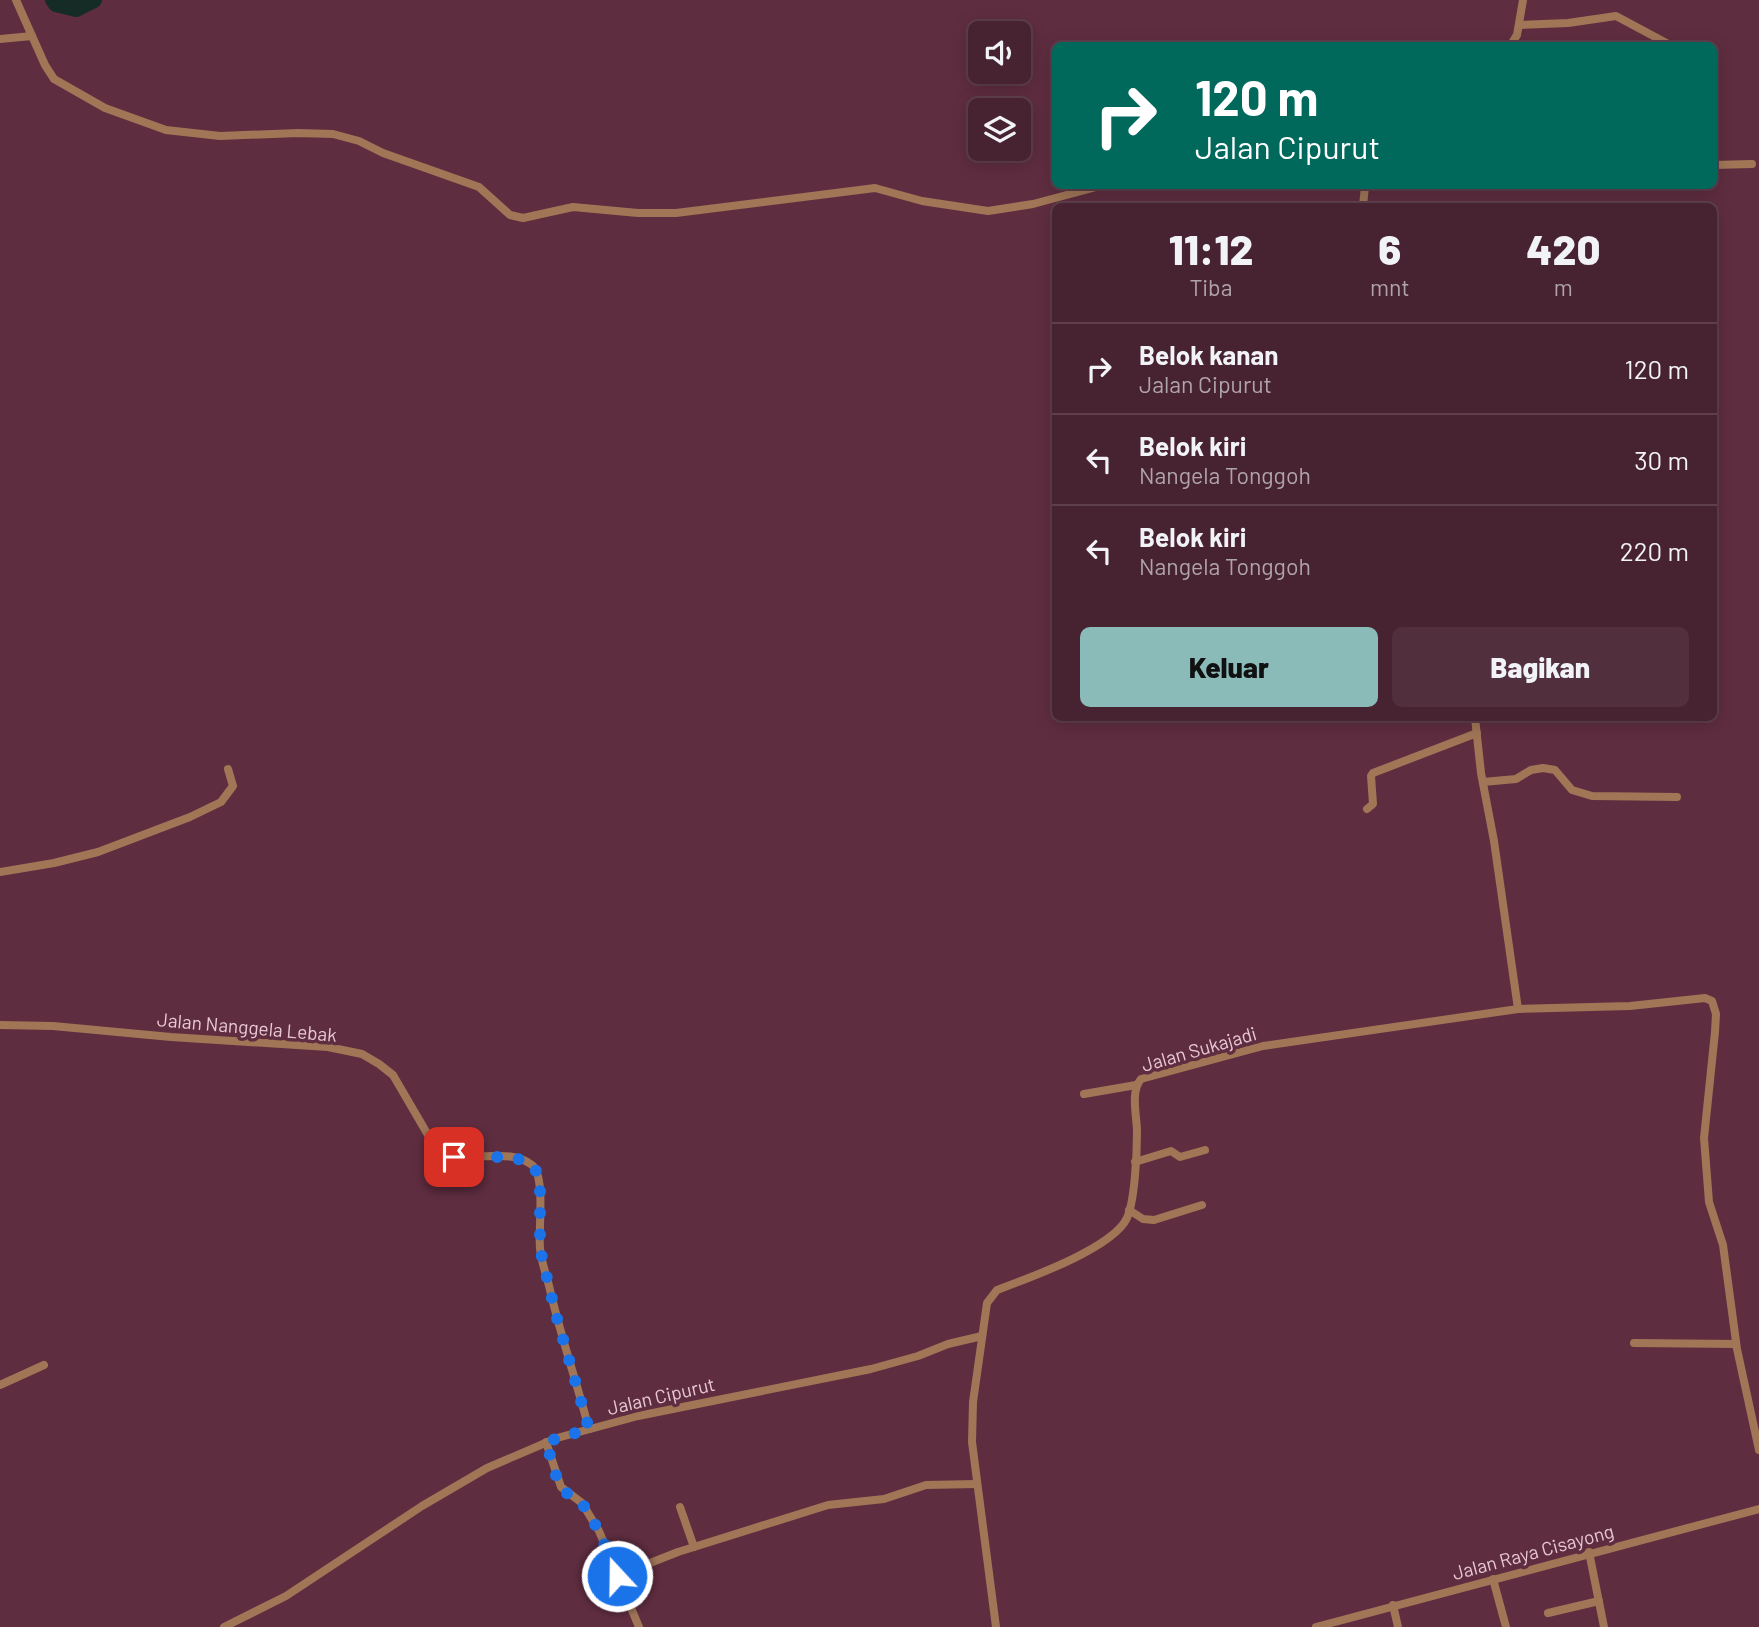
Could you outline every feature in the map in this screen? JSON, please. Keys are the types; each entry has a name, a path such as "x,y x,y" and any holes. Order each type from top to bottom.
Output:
{"street":[{"path":"16,0 54,79 105,108 166,130 220,136 333,134 479,187 510,215 523,218 573,207 638,213 676,213 875,188 922,201 988,211 1033,204 1089,189"},
{"path":"1513,42 1517,35 1523,0"},
{"path":"1519,24 1568,23 1616,16 1665,42"},
{"path":"0,39 32,36"},
{"path":"1717,165 1752,164"},
{"path":"1475,721 1518,1009"},
{"path":"1367,809 1373,804 1373,773 1477,733"},
{"path":"1483,782 1516,779 1531,770 1543,768 1555,770 1572,790 1592,796 1677,797"},
{"path":"0,872 98,852 190,817 221,802 233,786 228,769"},
{"name":"Jalan Sukajadi","path":"996,1627 972,1442 973,1402 987,1303 997,1290 1091,1250 1108,1240 1127,1218 1135,1162 1136,1085 1140,1079 1149,1075 1263,1046 1518,1009 1630,1006 1705,998 1712,1001 1716,1014 1704,1138 1709,1202 1723,1245 1736,1344"},
{"name":"Jalan Nanggela Lebak","path":"0,1025 328,1047 362,1054 393,1075 435,1147 443,1154 454,1157 514,1158 534,1167 540,1179 540,1249 589,1429"},
{"path":"1084,1094 1136,1085"},
{"path":"1135,1162 1171,1151 1180,1157 1205,1150"},
{"path":"1129,1210 1147,1220 1202,1205"},
{"name":"Jalan Cipurut","path":"224,1627 286,1597 422,1506 477,1473 546,1442 663,1411 871,1369 982,1336"},
{"path":"1634,1343 1736,1344 1759,1450"},
{"path":"0,1385 44,1365"},
{"path":"546,1442 558,1482 565,1492 582,1503 599,1531 639,1627"},
{"path":"617,1576 694,1547 828,1505 884,1499 926,1485 977,1484"},
{"path":"680,1507 694,1547"},
{"name":"Jalan Raya Cisayong","path":"1316,1627 1589,1552 1759,1509"},
{"path":"1589,1552 1604,1627"},
{"path":"1493,1579 1506,1627"},
{"path":"1548,1613 1599,1601"},
{"path":"1393,1605 1398,1627"}],"waterway":[{"path":"53,0 56,4 76,9 94,0"}],"route":[{"path":"454,1157 505,1157 523,1160 534,1167 540,1179 540,1249 589,1429 546,1442 558,1482 565,1492 582,1503 599,1531 617,1576"}]}
